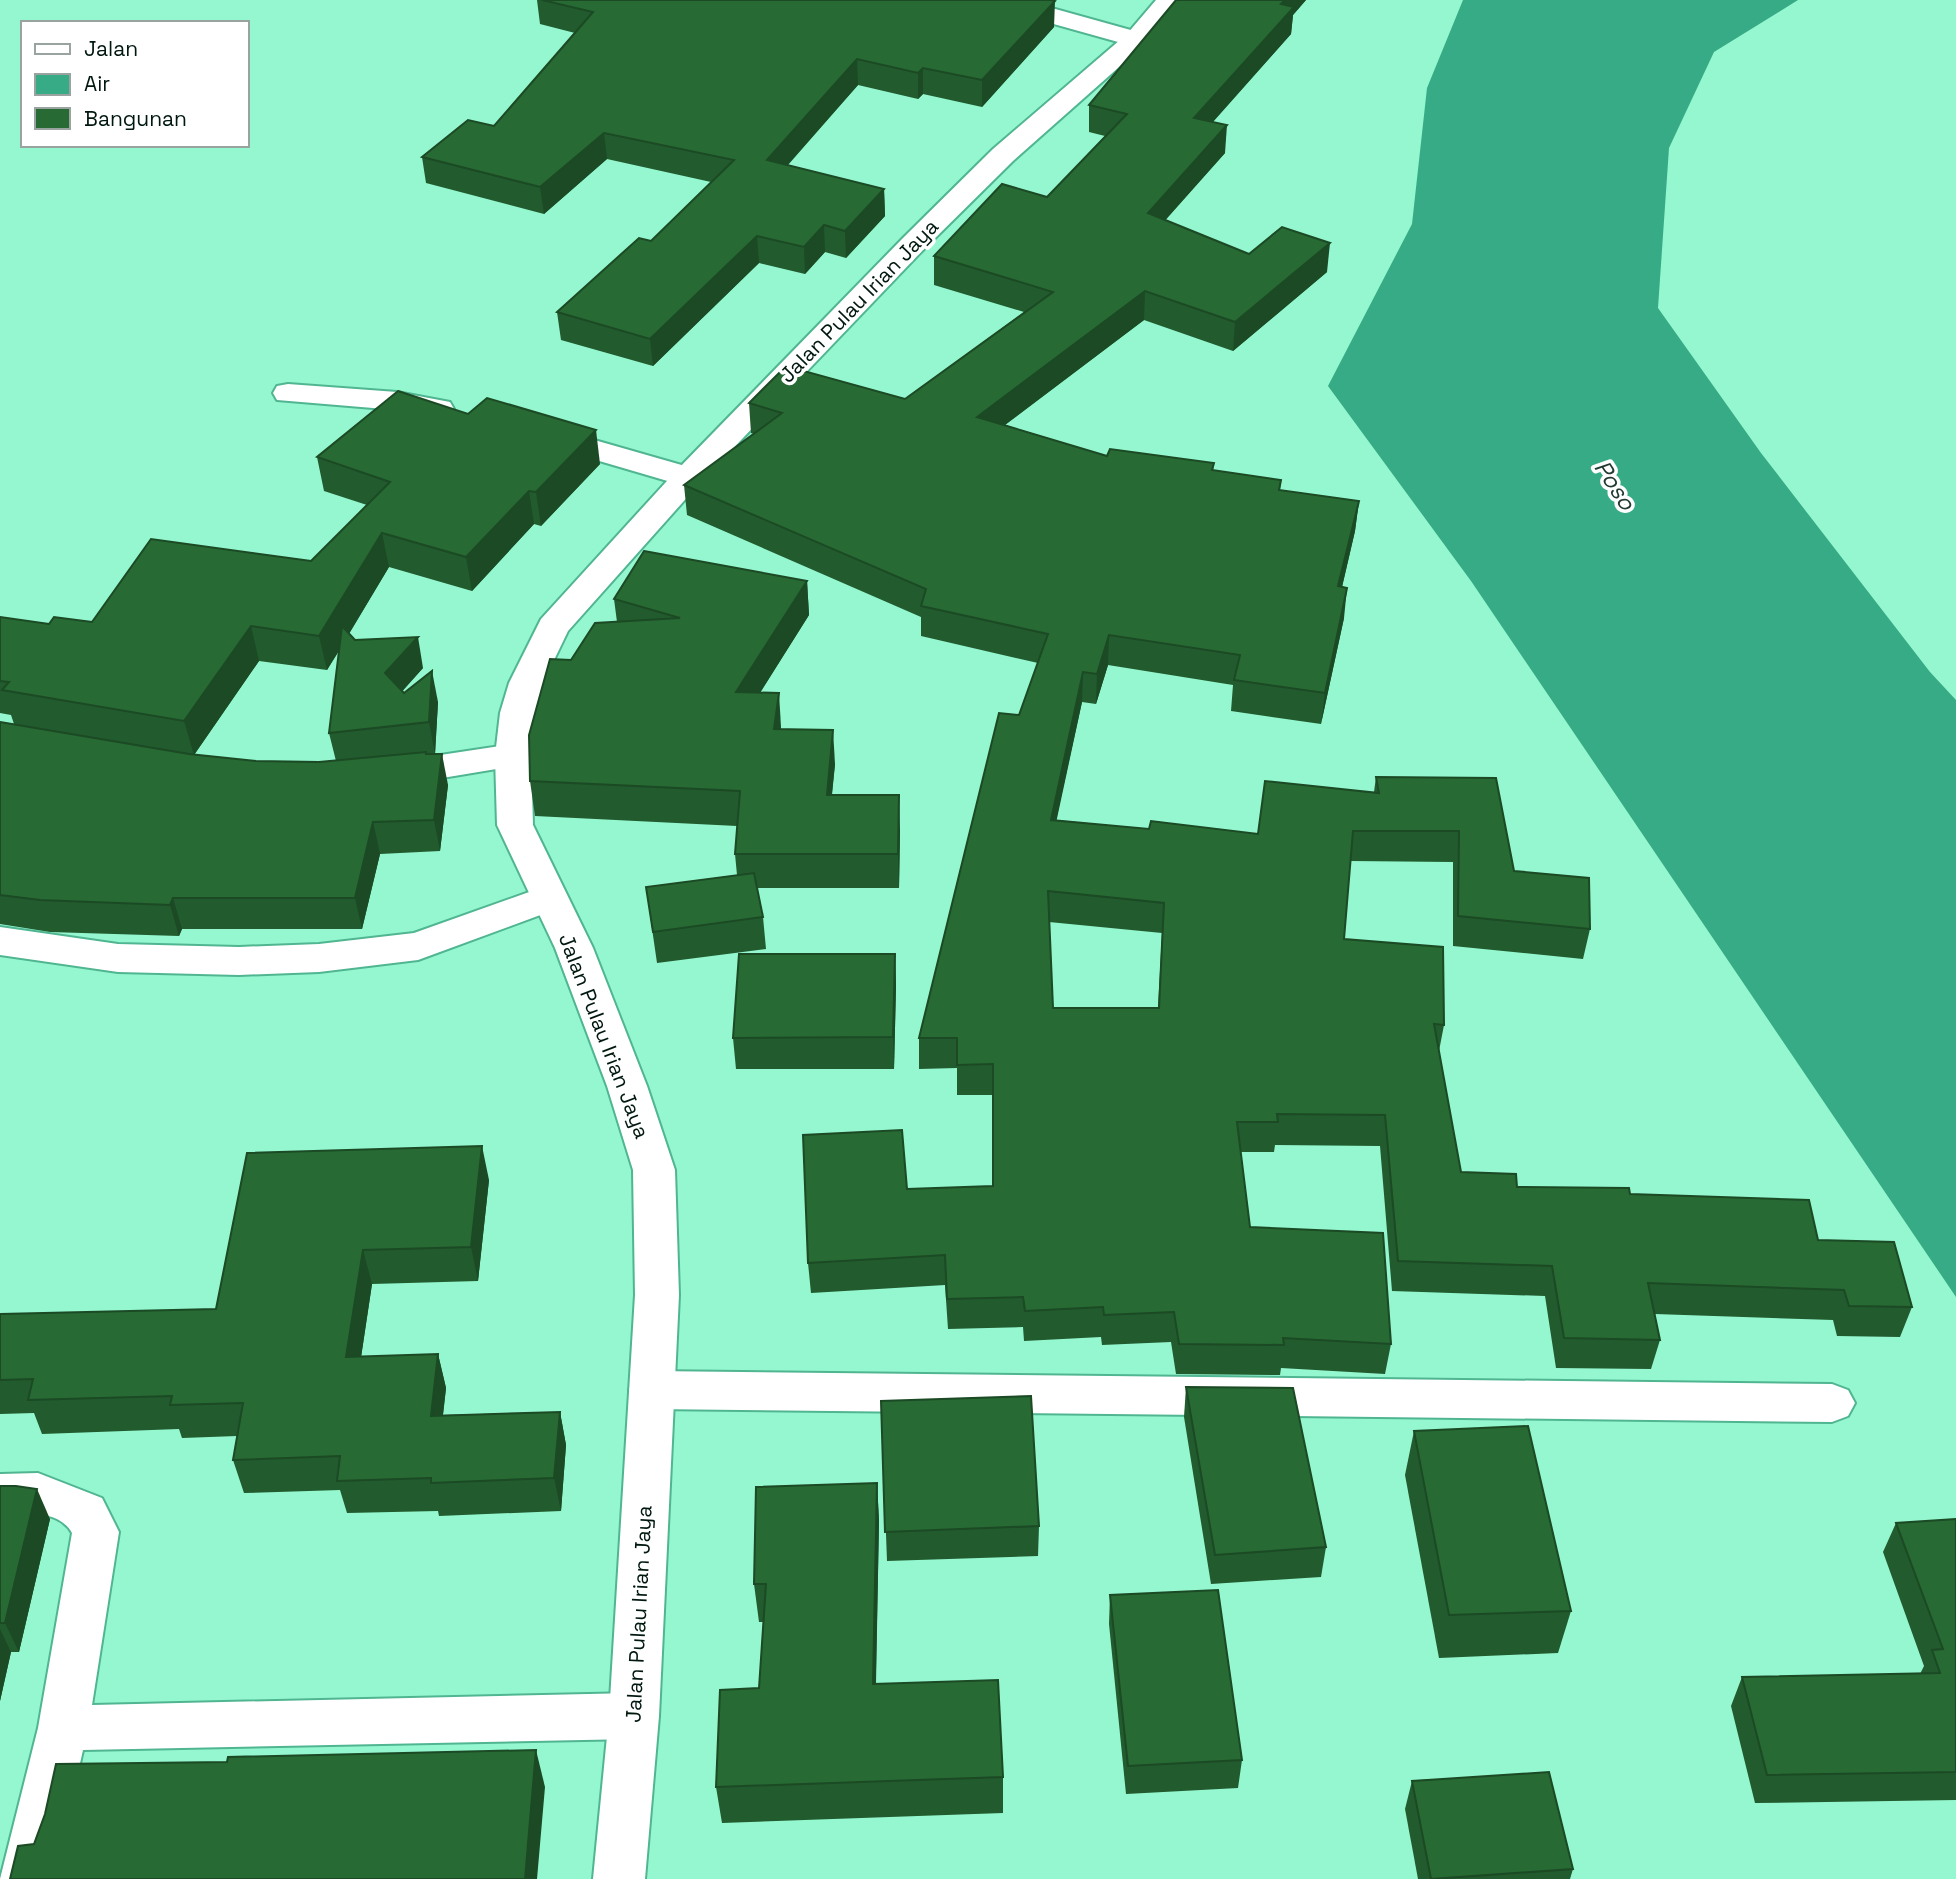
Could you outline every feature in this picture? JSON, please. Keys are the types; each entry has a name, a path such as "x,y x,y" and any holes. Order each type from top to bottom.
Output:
{"street":[{"path":"995,0 1136,39"},
{"name":"Jalan Pulau Irian Jaya","path":"619,1879 634,1716 657,1295 654,1170 627,1086 579,960 515,825 513,756 518,713 526,683 553,627 688,477 921,236 1003,155 1136,39 1170,0"},
{"path":"288,393 397,401 472,416"},
{"path":"523,429 688,477"},
{"path":"362,776 411,772 513,756"},
{"path":"0,941 118,958 239,961 318,958 418,946 549,898"},
{"path":"651,1390 1832,1403"},
{"path":"0,1493 38,1493 63,1502 85,1512 96,1532 64,1728 20,1859"},
{"path":"64,1728 634,1716"}],"water":[{"name":"Poso","path":"1463,0 1798,0 1714,52 1669,148 1658,308 1761,453 1930,672 1956,700 1956,1297 1471,581 1328,386 1412,224 1427,88"}],"building":[{"path":"542,0 1055,1 982,80 923,68 918,73 857,59 767,160 884,189 845,231 824,225 804,247 757,236 650,339 557,312 639,238 651,241 734,160 604,133 540,187 422,157 468,120 494,126 593,12"},
{"path":"1176,0 1285,0 1281,4 1294,7 1194,118 1227,125 1148,213 1249,254 1282,227 1330,243 1235,322 1145,291 977,417 1107,456 1110,449 1214,463 1212,470 1281,480 1279,490 1359,501 1338,586 1347,588 1325,693 1234,680 1240,655 1109,635 1097,674 1083,672 1051,820 1149,829 1151,821 1258,834 1265,781 1379,793 1376,777 1496,778 1514,871 1589,878 1590,929 1458,916 1459,831 1353,831 1344,939 1443,947 1444,1025 1434,1024 1461,1172 1516,1174 1517,1187 1629,1188 1630,1194 1809,1200 1818,1240 1894,1242 1912,1307 1849,1306 1844,1290 1648,1283 1660,1340 1564,1338 1552,1266 1398,1261 1385,1115 1277,1114 1278,1122 1237,1122 1250,1227 1383,1233 1391,1344 1283,1338 1284,1345 1179,1344 1174,1312 1104,1315 1103,1307 1025,1311 1023,1297 947,1299 945,1255 808,1263 803,1135 902,1130 907,1189 993,1186 993,1064 957,1065 957,1038 919,1038 999,713 1019,715 1048,634 921,606 926,589 684,485 782,413 749,403 786,366 905,399 1053,292 934,256 1002,184 1047,197 1127,114 1089,105","holes":["1048,891 1164,903 1159,1008 1053,1008"]},
{"path":"398,391 468,414 487,398 596,430 536,492 529,491 466,557 382,533 319,636 251,626 184,721 2,690 9,682 0,681 0,617 49,624 54,617 92,622 151,539 311,561 390,482 317,457"},
{"path":"644,551 807,581 736,692 779,693 774,729 833,730 827,795 899,795 898,854 735,854 740,791 530,781 529,735 550,659 571,660 595,623 680,618 614,599"},
{"path":"342,626 355,640 418,637 385,673 404,693 432,671 429,722 329,733"},
{"path":"0,722 189,754 256,761 319,762 426,752 442,754 434,820 373,822 355,898 173,898 170,905 40,900 0,895"},
{"path":"754,873 763,917 653,932 646,887"},
{"path":"739,954 895,954 893,1037 733,1038"},
{"path":"482,1146 471,1247 363,1250 346,1357 438,1354 431,1416 560,1412 554,1478 431,1483 431,1478 337,1481 340,1456 233,1460 243,1403 170,1405 172,1396 28,1400 33,1379 0,1380 0,1314 216,1309 247,1153"},
{"path":"1186,1387 1293,1388 1326,1547 1215,1555"},
{"path":"1031,1396 1039,1526 885,1532 881,1401"},
{"path":"1528,1426 1571,1611 1449,1615 1414,1431"},
{"path":"877,1483 873,1684 998,1680 1003,1777 716,1787 720,1690 759,1688 766,1584 754,1584 756,1487"},
{"path":"0,1486 37,1489 5,1623 0,1623"},
{"path":"1956,1519 1956,1772 1767,1775 1742,1677 1940,1673 1932,1650 1943,1649 1896,1523"},
{"path":"1218,1590 1242,1760 1128,1766 1110,1595"},
{"path":"536,1750 525,1879 10,1879 18,1846 34,1844 45,1814 56,1764 227,1762 228,1757"},
{"path":"1549,1772 1573,1869 1431,1879 1412,1781"}]}
